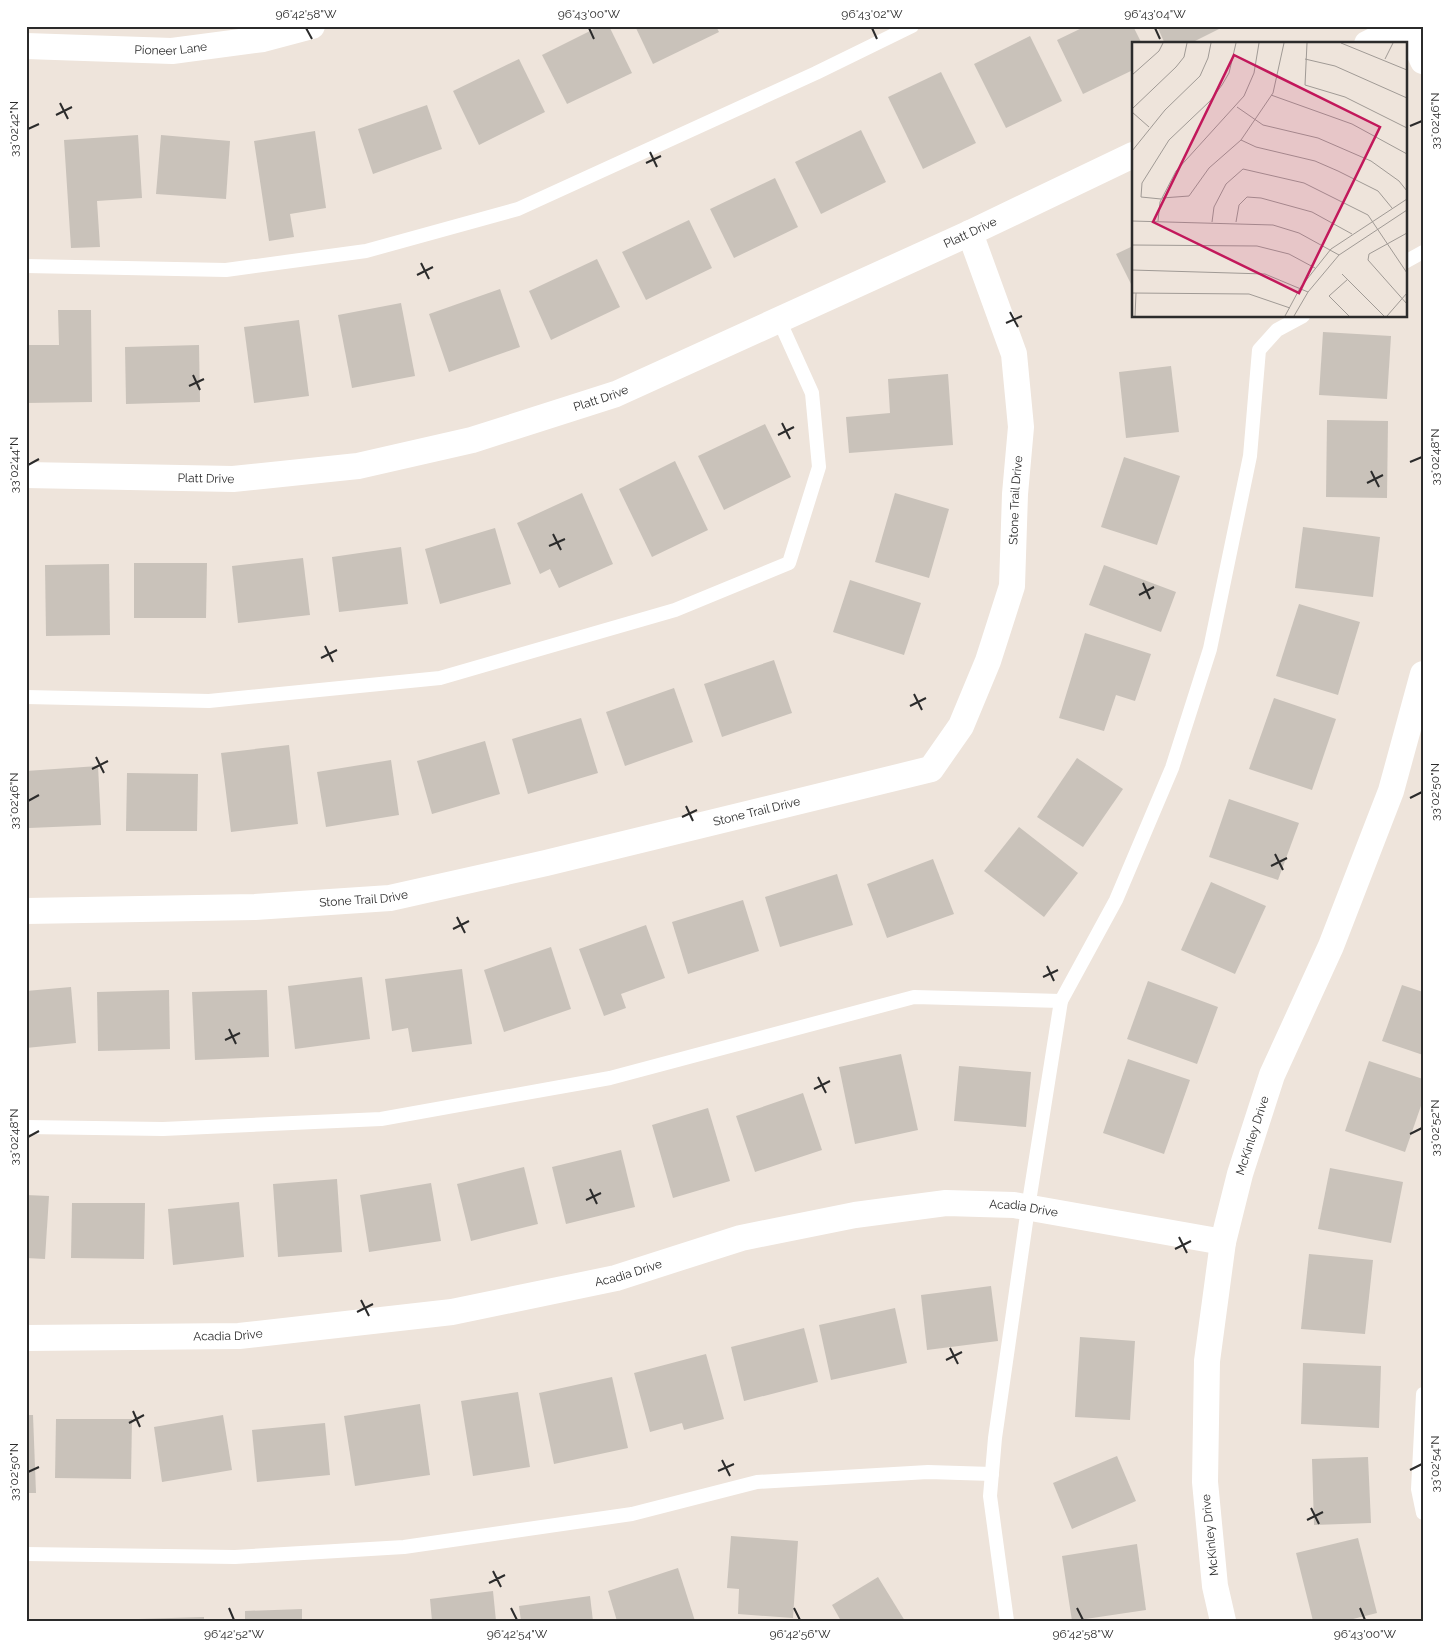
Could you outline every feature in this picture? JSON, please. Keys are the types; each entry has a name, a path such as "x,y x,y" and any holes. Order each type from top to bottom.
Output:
{"street":[{"name":"Pioneer Lane","path":"26,46 172,51 263,39 312,26"},
{"path":"1370,42 1403,26"},
{"path":"1407,26 1423,60"},
{"name":"Platt Drive","path":"26,475 233,479 358,466 472,440 616,394 970,233 1132,155"},
{"name":"Stone Trail Drive","path":"26,911 255,907 390,898 546,863 931,769 961,726 988,661 1012,586 1015,494 1021,427 1014,354 970,233"},
{"name":"McKinley Drive","path":"1223,1621 1215,1586 1205,1482 1207,1361 1223,1242 1240,1174 1272,1076 1331,946 1391,791 1423,674"},
{"name":"Acadia Drive","path":"26,1338 239,1336 452,1312 616,1278 741,1238 854,1215 946,1203 1014,1205 1223,1242"}],"lane":[{"path":"26,266 226,270 366,252 518,209 816,73 912,26"},
{"path":"1406,261 1423,252"},
{"path":"1007,1621 990,1496 995,1438 1028,1208 1061,1001 1116,900 1172,768 1210,649 1250,456 1260,350 1277,330 1299,318"},
{"path":"26,697 209,701 440,678 675,610 789,563 819,467 812,393 779,320"},
{"path":"26,1127 163,1129 381,1119 610,1078 914,996 1061,1001"},
{"path":"1423,1394 1418,1489 1423,1514"},
{"path":"26,1554 235,1557 404,1547 632,1514 757,1482 928,1472 992,1474"}],"building":[{"path":"600,26 609,26 632,73 567,104 542,55"},
{"path":"635,26 716,26 719,32 653,64"},
{"path":"1086,26 1133,26 1141,42 1132,42 1132,70 1083,94 1057,40"},
{"path":"1157,26 1225,26 1193,42 1164,42"},
{"path":"1030,36 1062,101 1006,128 974,64"},
{"path":"519,59 545,112 479,145 453,91"},
{"path":"941,72 976,143 923,169 888,97"},
{"path":"427,105 442,149 373,174 358,129"},
{"path":"861,130 886,182 821,214 795,162"},
{"path":"315,131 326,208 290,214 294,237 269,241 254,141"},
{"path":"138,135 142,198 97,201 100,247 71,248 64,140"},
{"path":"161,135 230,141 226,199 156,194"},
{"path":"775,178 798,227 734,258 710,209"},
{"path":"689,220 712,268 646,300 622,252"},
{"path":"1132,246 1132,286 1116,254"},
{"path":"597,259 620,307 551,340 529,291"},
{"path":"500,289 520,347 449,372 429,314"},
{"path":"401,303 415,376 352,388 338,315"},
{"path":"58,310 91,310 92,402 26,403 26,345 59,345"},
{"path":"299,320 309,396 254,403 244,327"},
{"path":"1323,332 1391,336 1387,399 1319,395"},
{"path":"199,345 200,402 126,404 125,347"},
{"path":"1171,366 1179,432 1126,438 1119,372"},
{"path":"948,374 953,445 849,453 846,417 890,413 888,379"},
{"path":"1327,420 1388,421 1387,498 1326,497"},
{"path":"765,424 791,477 724,510 698,456"},
{"path":"1124,457 1180,476 1157,545 1101,527"},
{"path":"675,461 708,530 652,557 619,489"},
{"path":"582,493 613,564 559,588 550,569 540,574 517,523"},
{"path":"895,493 949,509 929,578 875,562"},
{"path":"1303,527 1380,537 1373,597 1295,588"},
{"path":"495,528 511,584 440,604 425,549"},
{"path":"401,547 408,604 339,612 332,557"},
{"path":"303,558 310,615 238,623 232,566"},
{"path":"134,563 207,563 206,618 134,618"},
{"path":"109,564 110,635 46,636 45,565"},
{"path":"1104,565 1176,592 1161,632 1089,605"},
{"path":"850,580 921,603 904,655 833,632"},
{"path":"1299,604 1360,622 1338,695 1276,676"},
{"path":"1085,633 1151,654 1135,701 1116,695 1104,731 1059,718"},
{"path":"774,660 792,713 722,737 704,684"},
{"path":"674,688 693,742 625,766 606,712"},
{"path":"1274,698 1336,719 1312,790 1249,769"},
{"path":"581,718 598,773 528,794 512,739"},
{"path":"485,741 500,794 432,814 417,761"},
{"path":"289,745 298,824 231,832 221,753"},
{"path":"1077,758 1123,789 1083,847 1037,817"},
{"path":"391,760 399,815 326,827 317,772"},
{"path":"98,766 101,825 29,828 26,771"},
{"path":"127,773 198,774 197,831 126,831"},
{"path":"1229,799 1299,823 1278,880 1209,857"},
{"path":"1019,827 1078,873 1044,917 984,871"},
{"path":"933,859 954,914 887,938 867,884"},
{"path":"837,874 853,925 780,947 765,897"},
{"path":"1211,882 1266,906 1235,974 1181,950"},
{"path":"743,900 759,951 688,974 672,922"},
{"path":"646,925 665,978 621,994 626,1008 604,1016 579,949"},
{"path":"551,947 571,1009 504,1032 484,970"},
{"path":"462,969 472,1044 412,1052 408,1028 392,1031 385,979"},
{"path":"362,977 370,1039 295,1049 288,986"},
{"path":"1148,981 1218,1007 1197,1064 1127,1039"},
{"path":"1402,985 1423,992 1423,1055 1382,1041"},
{"path":"71,987 76,1043 26,1048 26,991"},
{"path":"169,990 170,1049 98,1051 97,992"},
{"path":"267,990 269,1057 195,1060 192,992"},
{"path":"901,1054 918,1130 855,1144 839,1067"},
{"path":"1128,1059 1190,1080 1164,1154 1103,1133"},
{"path":"1369,1061 1423,1079 1423,1100 1405,1152 1345,1131"},
{"path":"959,1066 1031,1072 1026,1127 954,1121"},
{"path":"803,1093 822,1150 755,1172 736,1116"},
{"path":"708,1108 730,1181 673,1198 652,1125"},
{"path":"621,1150 635,1207 566,1224 552,1167"},
{"path":"524,1167 538,1224 471,1241 457,1184"},
{"path":"1330,1168 1403,1182 1391,1243 1318,1229"},
{"path":"337,1179 342,1252 278,1257 273,1184"},
{"path":"431,1183 441,1241 369,1252 360,1195"},
{"path":"26,1195 49,1196 45,1259 26,1258"},
{"path":"239,1202 244,1257 173,1265 168,1209"},
{"path":"72,1203 145,1203 144,1259 71,1258"},
{"path":"1309,1254 1373,1260 1365,1334 1301,1329"},
{"path":"991,1286 998,1341 927,1350 921,1295"},
{"path":"895,1308 907,1363 831,1380 819,1325"},
{"path":"804,1328 818,1382 744,1401 731,1347"},
{"path":"1080,1337 1135,1341 1130,1420 1075,1417"},
{"path":"706,1354 724,1419 684,1430 682,1423 650,1432 634,1373"},
{"path":"1303,1363 1381,1366 1379,1428 1301,1424"},
{"path":"612,1377 628,1448 554,1464 539,1393"},
{"path":"518,1392 530,1467 473,1476 461,1401"},
{"path":"420,1404 430,1475 355,1486 344,1416"},
{"path":"26,1415 33,1415 36,1493 26,1493"},
{"path":"223,1415 232,1470 162,1482 154,1427"},
{"path":"56,1419 132,1419 131,1479 55,1478"},
{"path":"325,1423 330,1475 257,1482 252,1430"},
{"path":"1117,1456 1136,1501 1072,1529 1053,1483"},
{"path":"1368,1457 1371,1523 1314,1525 1312,1459"},
{"path":"731,1536 798,1541 793,1618 738,1614 739,1589 727,1588"},
{"path":"1358,1538 1377,1613 1345,1621 1313,1621 1296,1553"},
{"path":"1137,1544 1146,1610 1072,1621 1062,1556"},
{"path":"678,1568 695,1621 617,1621 608,1591"},
{"path":"878,1577 905,1621 841,1621 832,1605"},
{"path":"493,1591 496,1621 432,1621 430,1599"},
{"path":"590,1596 593,1621 521,1621 519,1606"},
{"path":"302,1609 302,1621 245,1621 245,1611"},
{"path":"204,1617 204,1621 138,1621 138,1619"}]}
